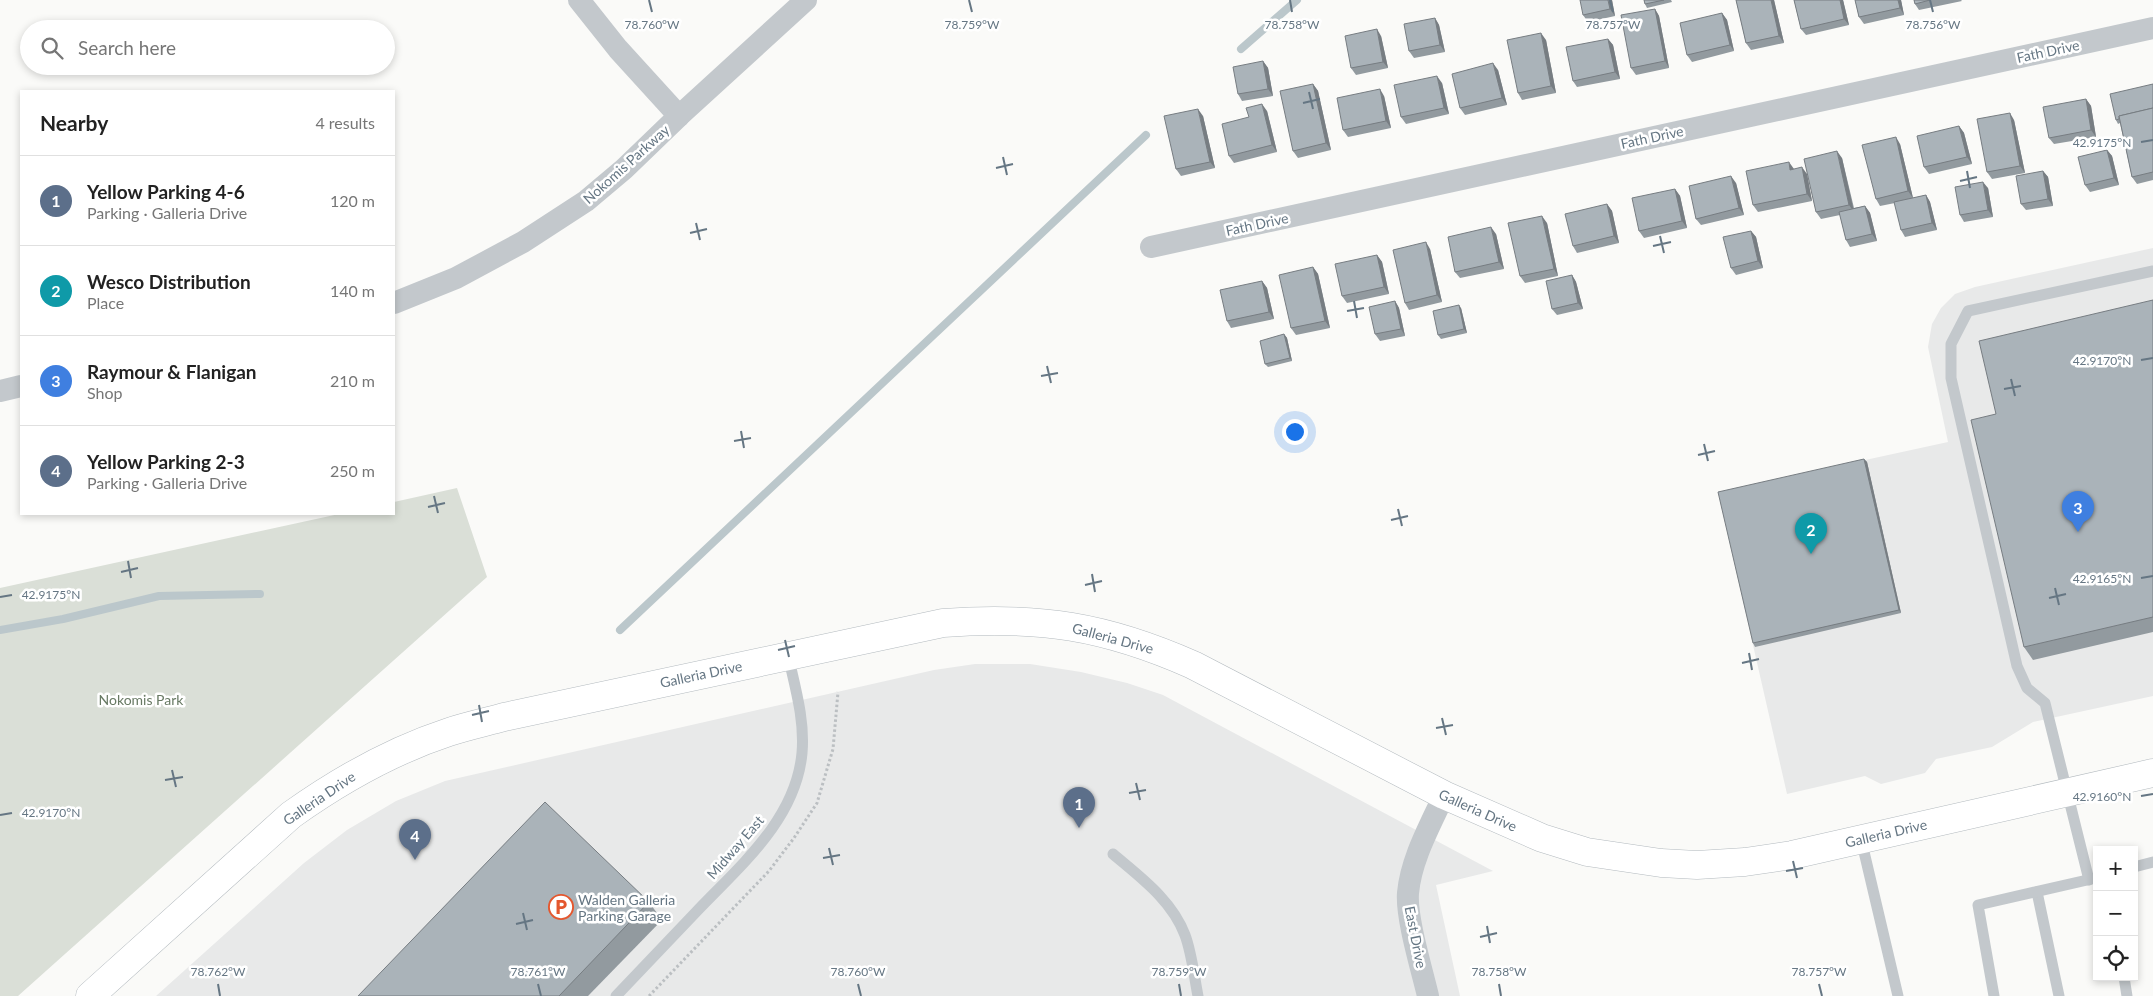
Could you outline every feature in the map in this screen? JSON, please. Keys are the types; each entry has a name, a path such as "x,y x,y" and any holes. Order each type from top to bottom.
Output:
{"street":[{"path":"579,0 618,49 679,116"},
{"name":"Nokomis Parkway","path":"395,303 465,273 523,242 586,201 624,169 806,0"},
{"name":"Fath Drive","path":"1151,247 2153,28"},
{"path":"0,391 20,386"},
{"name":"Galleria Drive","path":"90,996 291,815 326,790 362,768 410,746 460,729 788,655 943,623 1004,620 1049,622 1094,630 1151,646 1193,665 1444,795 1551,841 1587,852 1661,863 1696,865 1745,862 1792,854 2153,773"},
{"name":"East Drive","path":"1428,996 1408,894 1413,867 1444,795"}],"lane":[{"path":"1994,996 1978,905 2093,879 2066,792 2045,703 2027,688 2017,666 1951,378 1951,344 1968,311 2153,271"},
{"name":"Midway East","path":"616,996 754,852 779,819 796,784 802,754 803,729 788,655"},
{"path":"1861,839 1898,996"},
{"path":"1113,854 1154,889 1180,922 1186,936 1198,996"},
{"path":"2138,866 2153,862"},
{"path":"2037,892 2059,996"},
{"path":"2125,981 2128,996"}],"shaded area":[{"path":"2153,248 2153,696 2033,722 1992,747 1936,759 1925,773 1881,784 1865,776 1787,794 1718,492 1948,442 1928,347 1932,324 1941,308 1955,294 1975,287"},
{"path":"975,664 1030,664 1081,672 1127,683 1163,695 1493,871 1436,885 1460,996 156,996 304,863 347,830 396,801 445,781 934,670"}],"green space":[{"name":"Nokomis Park","path":"457,488 487,577 18,996 0,996 0,588 334,515 395,515 395,502"}],"building":[{"path":"1580,0 1608,0 1610,9 1583,15"},
{"path":"1644,0 1664,0 1645,4"},
{"path":"1736,0 1771,0 1779,36 1746,43"},
{"path":"1794,0 1840,0 1844,19 1801,29"},
{"path":"1855,0 1898,0 1900,8 1859,17"},
{"path":"1914,0 1930,0 1915,4"},
{"path":"1655,9 1665,61 1631,68 1621,15"},
{"path":"1722,13 1730,45 1687,55 1680,23"},
{"path":"1435,18 1440,45 1409,51 1404,24"},
{"path":"1377,29 1383,62 1351,68 1345,36"},
{"path":"1541,33 1551,86 1518,93 1507,40"},
{"path":"1608,39 1615,72 1573,81 1566,47"},
{"path":"1263,61 1268,89 1238,94 1233,67"},
{"path":"1493,63 1502,98 1460,108 1452,74"},
{"path":"1437,76 1444,108 1401,117 1394,85"},
{"path":"1313,84 1326,143 1293,151 1280,91"},
{"path":"2153,84 2153,108 2119,116 2119,119 2116,120 2110,94"},
{"path":"1380,89 1386,121 1343,130 1337,98"},
{"path":"2086,99 2091,130 2049,138 2043,107"},
{"path":"1262,104 1272,145 1229,156 1222,124 1249,117 1246,108"},
{"path":"2153,108 2153,172 2132,177 2119,116"},
{"path":"1198,109 1210,162 1176,169 1164,116"},
{"path":"2010,113 2020,166 1987,172 1977,119"},
{"path":"1959,126 1967,157 1924,167 1917,136"},
{"path":"1896,137 1908,191 1876,199 1862,145"},
{"path":"2107,150 2114,178 2085,185 2078,157"},
{"path":"1837,151 1849,205 1816,212 1804,159"},
{"path":"1789,162 1790,170 1802,167 1807,194 1753,205 1746,171"},
{"path":"2043,171 2048,199 2021,204 2016,176"},
{"path":"1731,176 1739,208 1696,219 1689,186"},
{"path":"1983,182 1988,210 1960,215 1955,187"},
{"path":"1675,189 1682,221 1639,231 1632,198"},
{"path":"1926,195 1932,223 1901,230 1894,202"},
{"path":"1607,204 1614,236 1573,246 1565,214"},
{"path":"1865,206 1872,234 1846,240 1839,212"},
{"path":"1542,216 1554,269 1520,276 1508,223"},
{"path":"1491,227 1499,262 1455,272 1448,237"},
{"path":"1751,231 1758,261 1731,268 1723,237"},
{"path":"1426,242 1437,295 1405,303 1393,250"},
{"path":"1377,255 1384,287 1342,296 1335,264"},
{"path":"1313,267 1325,321 1291,328 1279,275"},
{"path":"1572,275 1578,303 1552,309 1546,281"},
{"path":"1262,281 1269,312 1227,321 1220,290"},
{"path":"2153,300 2153,617 2024,647 1971,420 1996,414 1979,341"},
{"path":"1395,301 1401,329 1375,334 1369,307"},
{"path":"1459,305 1464,329 1438,335 1433,311"},
{"path":"1284,334 1290,358 1265,364 1260,341"},
{"path":"1864,459 1899,610 1753,643 1718,492"},
{"name":"Walden Galleria Parking Garage","path":"545,802 649,902 559,996 358,996"}],"waterway":[{"path":"1241,49 1297,0"},
{"path":"620,630 1146,135"},
{"path":"0,630 63,619 159,596 260,594"}],"place":[{"name":"Raymour & Flanigan","path":"2078,532"},
{"name":"Wesco Distribution","path":"1811,554"},
{"name":"Yellow Parking 4-6","path":"1079,828"},
{"name":"Yellow Parking 2-3","path":"415,860"},
{"name":"Walden Galleria Parking Garage","path":"561,907"}]}
